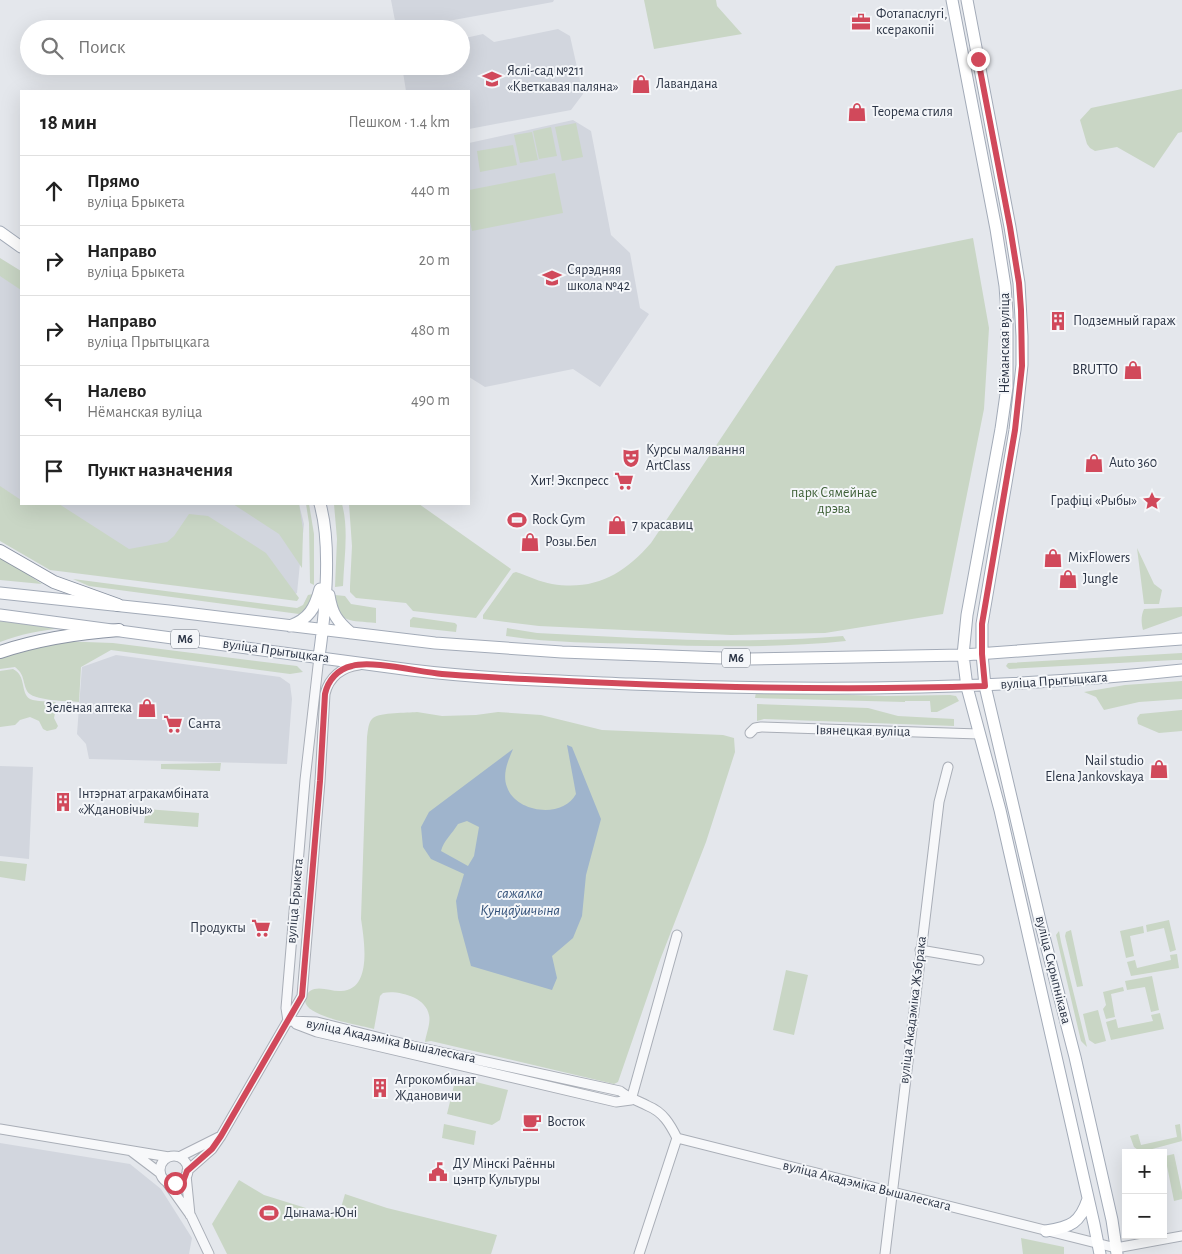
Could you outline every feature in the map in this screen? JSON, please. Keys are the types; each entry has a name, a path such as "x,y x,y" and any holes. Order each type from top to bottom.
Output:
{"highway":[{"path":"0,552 54,582 118,605"},
{"path":"0,652 28,643 61,636 119,630"}],"main road":[{"name":"Нёманская вуліца","path":"952,0 996,229 1005,286 1007,314 1007,387 968,610 963,655 967,687"},
{"name":"Нёманская вуліца","path":"967,0 1010,227 1019,283 1022,336 1020,393 982,624 985,686"},
{"path":"0,232 20,246"},
{"path":"320,505 324,522 326,567 331,608 342,625 351,633"},
{"path":"290,626 307,617 315,607 326,567"},
{"path":"319,657 326,567"},
{"name":"вуліца Прытыцкага","path":"0,593 118,605 435,643 572,652 749,659 963,655 1182,639"},
{"name":"вуліца Прытыцкага","path":"0,615 461,675 713,687 848,689 967,687 1114,677 1182,670"},
{"name":"вуліца Скрыпнікава","path":"985,686 1041,925 1075,1057 1117,1251"},
{"name":"вуліца Скрыпнікава","path":"967,687 1000,810 1099,1249"},
{"path":"1046,1231 1064,1228 1075,1222 1083,1213 1088,1197"}],"street":[{"name":"вуліца Брыкета","path":"288,1021 286,1008 305,780 319,657"},
{"name":"вуліца Брыкета","path":"187,1173 212,1149 221,1136 302,996 320,781 325,694 327,686 333,677 342,670 352,666 367,664"},
{"name":"Івянецкая вуліца","path":"750,733 754,728 761,727 979,734"},
{"name":"вуліца Акадэміка Жэбрака","path":"885,1254 939,802 948,767"},
{"path":"305,780 320,781"},
{"path":"294,911 309,913"},
{"path":"631,1100 677,935"},
{"path":"920,950 979,960"},
{"name":"вуліца Акадэміка Вышалескага","path":"288,1021 317,1022 413,1046 620,1091 631,1100 660,1113 668,1121 678,1138 1046,1231 1099,1249 1117,1251"},
{"path":"0,1129 174,1157 185,1162 190,1216"},
{"path":"160,1173 162,1163 221,1136"},
{"path":"639,1254 678,1138"},
{"path":"129,1150 160,1173 190,1216 209,1254"},
{"path":"166,1181 170,1183 180,1182 187,1173"},
{"path":"1117,1251 1182,1236"}],"shaded area":[{"path":"391,0 554,0 553,2 454,20 395,20"},
{"name":"Яслі-сад №211 «Кветкавая паляна»","path":"558,29 570,36 583,94 571,110 470,129 470,90 406,90 403,75 470,75 470,37 483,34 494,42"},
{"name":"Сярэдняя школа №42","path":"573,120 591,131 611,235 630,253 640,308 649,314 600,387 573,369 485,387 470,378 470,143"},
{"path":"0,265 20,276 20,505 299,505 304,524 297,593 287,598 58,568 0,504"},
{"path":"116,655 280,677 290,684 292,699 287,764 89,759 86,744 77,734 82,667"},
{"path":"0,766 33,767 29,859 0,856"},
{"path":"0,1143 130,1164 161,1189 192,1238 189,1254 0,1254"}],"green space":[{"path":"644,0 716,0 717,6 742,34 654,49"},
{"path":"1182,89 1182,132 1178,133 1154,168 1117,147 1095,151 1087,144 1080,120 1091,108"},
{"path":"576,123 583,157 562,161 555,127"},
{"path":"551,127 557,156 539,159 533,131"},
{"path":"532,132 538,160 520,163 514,135"},
{"path":"513,145 517,165 480,172 477,151"},
{"path":"555,173 563,213 472,231 470,222 470,190"},
{"name":"парк Сямейнае дрэва","path":"973,238 989,328 984,409 943,614 825,633 731,635 539,626 483,619 483,615 513,573 516,572 552,584 582,585 608,578 641,554 651,543 836,266"},
{"path":"0,258 20,270 20,289 0,276"},
{"path":"0,486 20,499 20,505 61,505 129,549 167,542 174,536 189,514 208,516 266,553 299,598 297,601 50,570 0,541"},
{"path":"235,505 299,505 303,529 302,568 279,534"},
{"path":"306,505 309,505 314,534 314,585 310,583 309,523"},
{"path":"334,505 342,505 346,534 343,586 335,587 337,539"},
{"path":"349,505 420,505 511,569 476,618 413,611 406,603 356,598 350,592 352,546"},
{"path":"1137,548 1154,584 1162,590 1159,604 1144,604"},
{"path":"0,556 42,584 0,580"},
{"path":"73,579 297,608 303,605 308,595 313,594 306,612 299,614 89,586"},
{"path":"335,595 345,596 351,604 376,608 376,623 347,619 339,612"},
{"path":"1182,607 1182,616 1143,630 1142,614 1144,609"},
{"path":"413,617 455,623 457,625 456,632 410,627 410,620"},
{"path":"0,621 64,628 32,633 0,642"},
{"path":"507,628 537,633 652,639 767,640 843,636 846,641 744,646 574,642 506,636"},
{"path":"57,641 113,643 297,666 303,672 290,674 111,650 81,667 79,702 36,697 27,691 22,675 15,667 0,669 0,657"},
{"path":"1182,653 1182,660 1009,669 1006,666 1008,663"},
{"path":"13,669 20,676 25,693 30,699 55,702 57,704 54,718 58,726 56,729 47,731 43,729 39,721 30,717 20,720 15,725 0,727 0,671"},
{"path":"1182,681 1182,699 1139,702 1104,710 1096,697 1084,692 1125,685"},
{"path":"756,692 886,696 950,695 956,696 959,701 937,712 931,712 930,701 755,698"},
{"path":"757,704 868,708 898,716 954,719 954,726 764,719 757,721"},
{"path":"1182,710 1182,731 1159,733 1138,724 1137,718 1140,714"},
{"path":"417,712 442,716 498,712 541,715 602,730 723,735 734,738 735,752 706,842 660,960 618,1082 614,1084 431,1041 425,1042 429,1021 427,1009 417,999 403,994 389,992 383,993 380,996 374,1029 324,1016 308,1007 305,999 310,991 321,989 341,991 351,988 358,982 362,973 364,939 361,919 369,724 377,716"},
{"path":"221,763 220,771 161,769 161,764"},
{"path":"146,809 199,813 198,827 144,823"},
{"path":"0,861 27,864 25,881 0,877"},
{"path":"1169,920 1176,950 1170,952 1164,928 1147,932 1146,925"},
{"path":"1143,926 1144,933 1130,936 1134,956 1126,958 1120,931"},
{"path":"1071,930 1083,986 1077,987 1065,936 1066,932"},
{"path":"1059,931 1087,1047 1081,1041 1056,935"},
{"path":"1177,954 1179,968 1131,976 1127,962 1135,960 1137,968 1171,960 1170,955"},
{"path":"786,970 808,975 794,1035 773,1030"},
{"path":"1152,976 1159,1010 1151,1012 1145,987 1127,990 1125,981"},
{"path":"1123,987 1124,991 1111,994 1115,1017 1106,1019 1103,1009 1106,1005 1103,992"},
{"path":"1098,1010 1106,1041 1095,1044 1089,1040 1083,1014"},
{"path":"1160,1013 1164,1029 1111,1040 1106,1022 1116,1019 1118,1028 1153,1021 1151,1015"},
{"path":"456,1077 508,1090 500,1120 492,1125 447,1114"},
{"path":"444,1124 476,1131 474,1145 442,1138"},
{"path":"1180,1124 1182,1141 1152,1149 1137,1149 1134,1147 1130,1136 1138,1134 1141,1145 1177,1137 1175,1125"},
{"path":"1174,1154 1182,1192 1182,1199 1174,1201 1167,1166 1167,1156"},
{"name":"Дынама-Юні","path":"239,1180 264,1195 338,1218 345,1194 387,1208 497,1235 491,1254 227,1254 212,1224"},
{"path":"1021,1238 1064,1247 1064,1254 1023,1254"}],"water":[{"name":"сажалка Кунцаўшчына","path":"567,745 572,747 601,819 586,875 582,916 573,938 552,956 557,978 552,990 471,966 458,918 456,901 464,874 431,859 423,847 421,827 429,812 513,749 506,768 505,777 507,787 512,796 520,803 540,810 551,810 570,802 576,794","holes":["467,821 479,827 474,856 468,866 441,851 446,840 458,824"]}],"place":[{"name":"Фотапаслугі, ксеракопіі","path":"861,22"},
{"name":"Яслі-сад №211 «Кветкавая паляна»","path":"492,79"},
{"name":"Лавандана","path":"641,84"},
{"name":"Теорема стиля","path":"857,112"},
{"name":"Сярэдняя школа №42","path":"552,278"},
{"name":"Подземный гараж","path":"1058,321"},
{"name":"BRUTTO","path":"1133,370"},
{"name":"Курсы малявання ArtClass","path":"631,458"},
{"name":"Auto 360","path":"1094,463"},
{"name":"Хит! Экспресс","path":"624,481"},
{"name":"Графіці «Рыбы»","path":"1152,501"},
{"name":"Rock Gym","path":"517,520"},
{"name":"7 красавиц","path":"617,525"},
{"name":"Розы.Бел","path":"530,542"},
{"name":"MixFlowers","path":"1053,558"},
{"name":"Jungle","path":"1068,579"},
{"name":"Зелёная аптека","path":"147,708"},
{"name":"Санта","path":"173,724"},
{"name":"Nail studio Elena Jankovskaya","path":"1159,769"},
{"name":"Інтэрнат агракамбіната «Ждановічы»","path":"63,802"},
{"name":"Продукты","path":"261,928"},
{"name":"Агрокомбинат Ждановичи","path":"380,1088"},
{"name":"Восток","path":"532,1122"},
{"name":"ДУ Мінскі Раённы цэнтр Культуры","path":"438,1172"},
{"name":"Дынама-Юні","path":"269,1213"}],"route":[{"path":"175,1183 184,1179 187,1171 212,1149 221,1136 302,996 320,781 325,694 330,681 342,670 352,666 367,664 443,674 713,687 848,689 985,686 982,624 1015,430 1020,393 1022,336 1017,270 978,59"}]}
